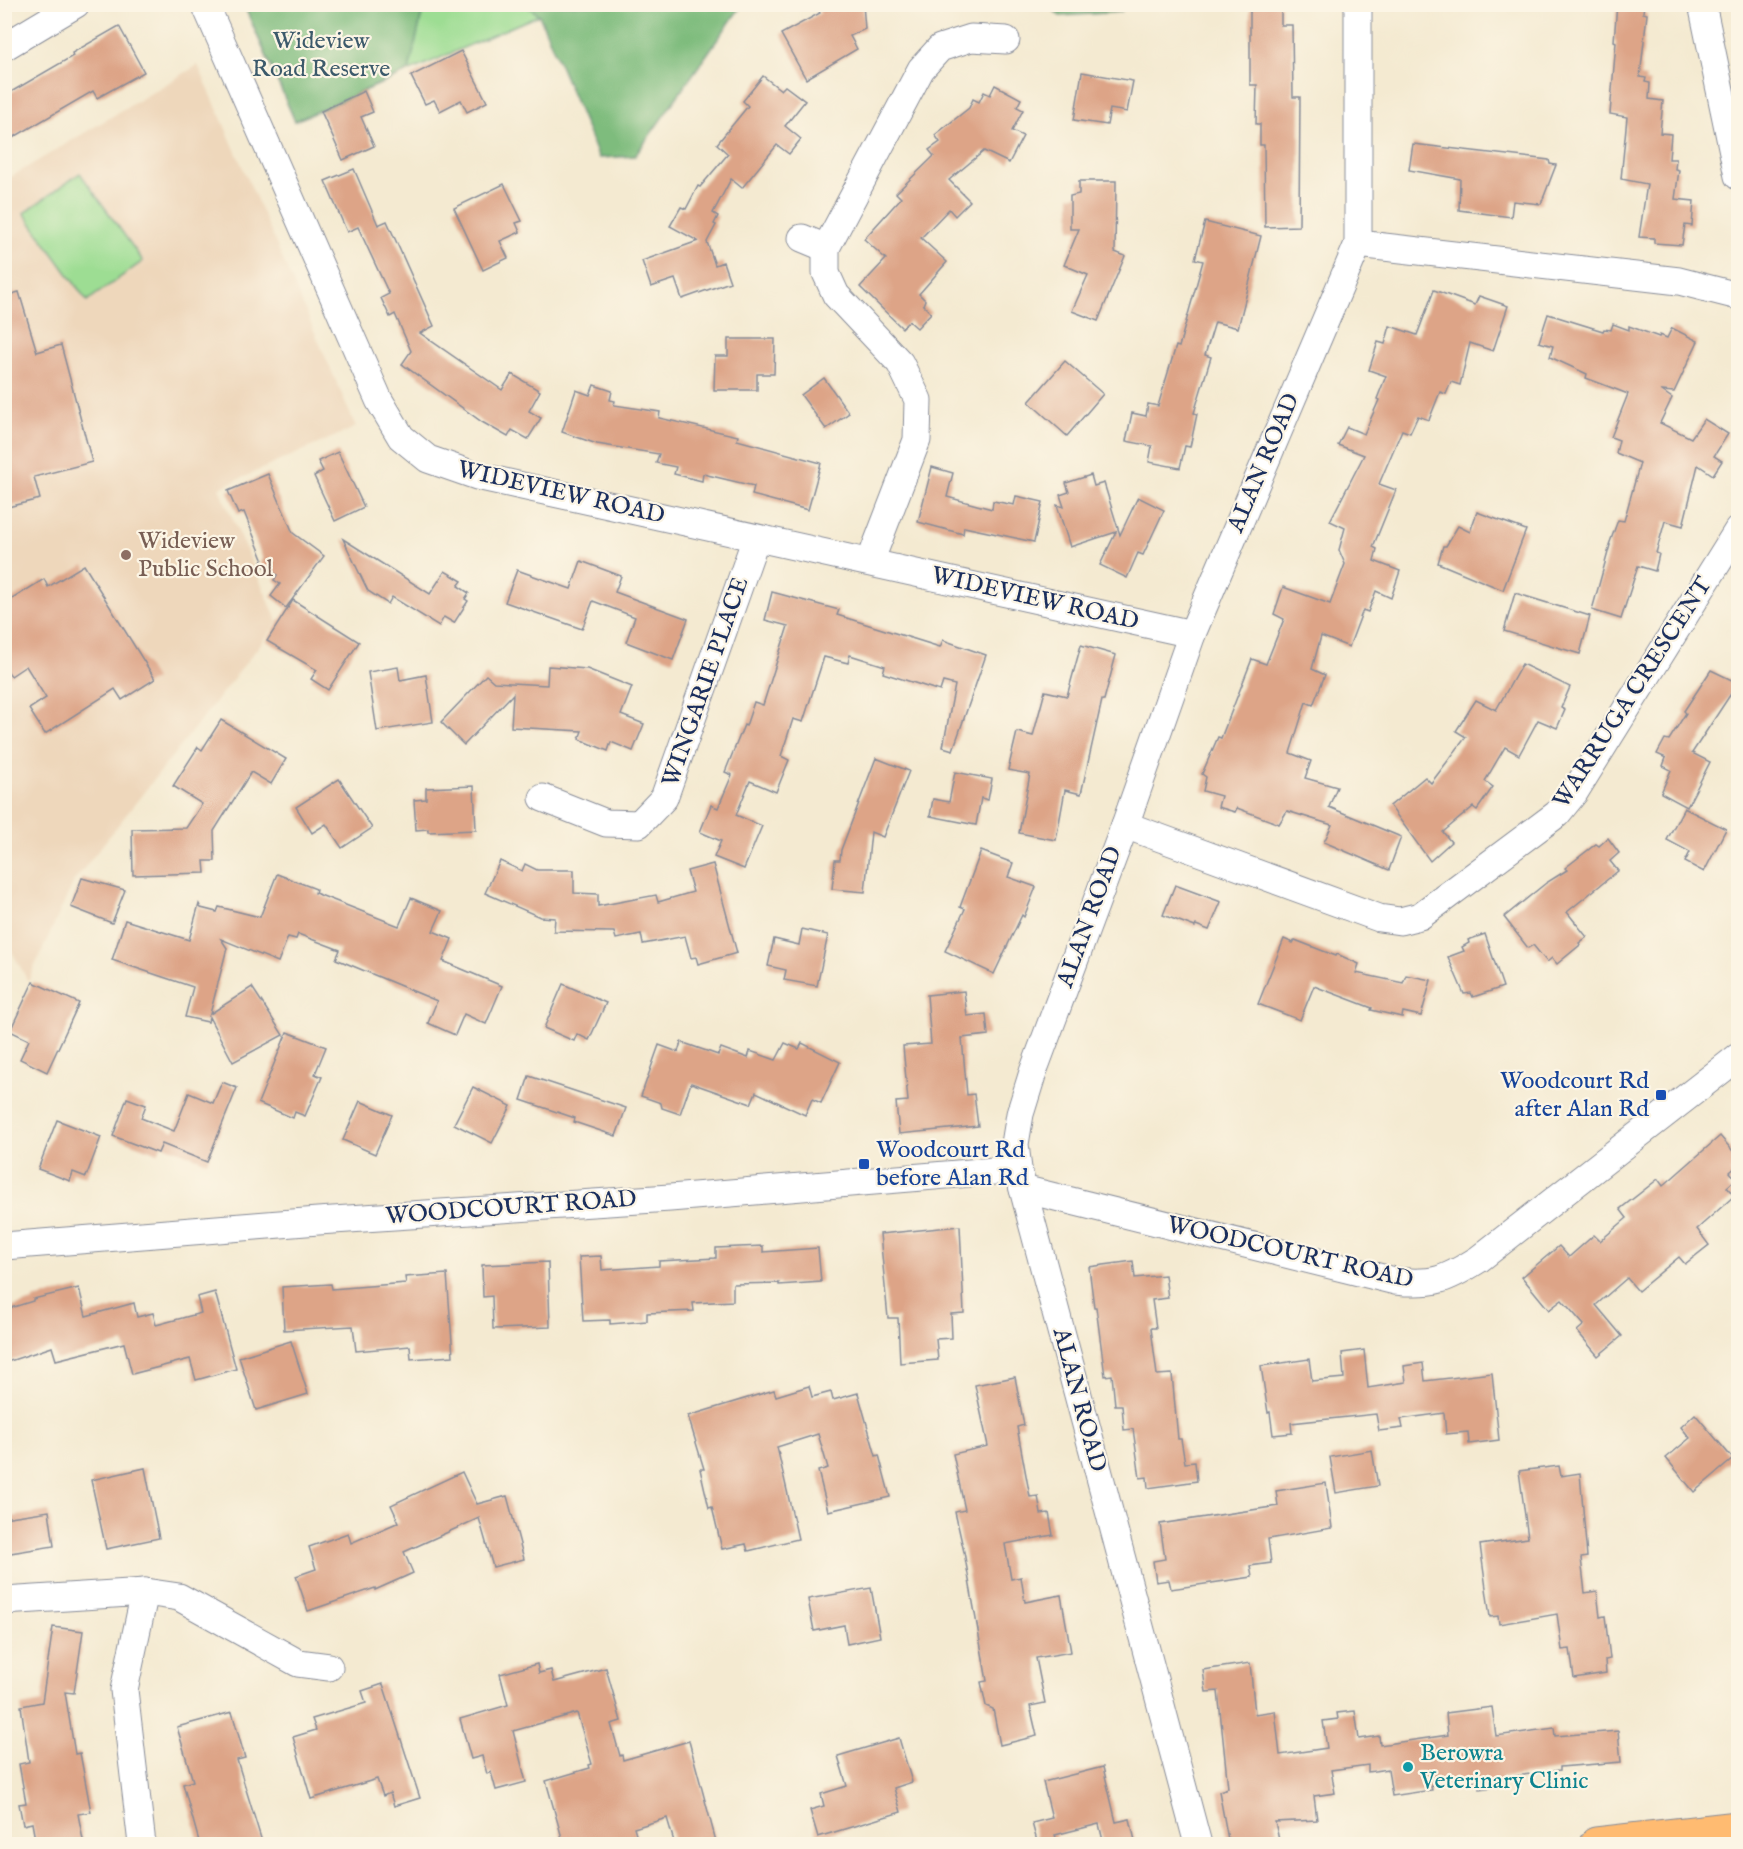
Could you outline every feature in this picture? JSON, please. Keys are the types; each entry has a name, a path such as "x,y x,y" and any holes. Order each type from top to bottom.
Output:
{"main road":[{"path":"1596,1845 1738,1828"}],"street":[{"path":"4,47 75,4"},
{"name":"WIDEVIEW ROAD","path":"206,4 379,400 401,437 428,459 477,476 1192,634"},
{"name":"ALAN ROAD","path":"1198,1845 1021,1179 1016,1144 1020,1114 1033,1072 1125,825 1192,634 1358,244 1358,4"},
{"path":"1702,4 1738,176"},
{"path":"870,562 916,440 918,400 900,363 836,295 814,243 921,69 940,48 971,38 1006,40"},
{"path":"1358,244 1679,281 1738,296"},
{"name":"WARRUGA CRESCENT","path":"1125,825 1379,918 1400,921 1420,916 1557,814 1574,793 1738,530"},
{"name":"WINGARIE PLACE","path":"543,798 606,822 639,824 664,798 756,538"},
{"name":"WOODCOURT ROAD","path":"4,1246 318,1221 670,1198 1021,1179 1395,1281 1422,1284 1453,1276 1479,1259 1738,1057"},
{"path":"4,1601 145,1592 179,1597 298,1664 329,1667"},
{"path":"142,1845 124,1690 145,1592"}],"shaded area":[{"name":"Wideview Public School","path":"198,65 356,427 219,488 278,622 74,881 28,981 4,937 4,181"}],"green space":[{"name":"Wideview Road Reserve","path":"534,4 539,15 295,121 244,5"},
{"name":"Wideview Road Reserve","path":"244,5 424,5 409,71 295,121"},
{"path":"526,5 742,5 635,156 599,158 539,15"},
{"path":"1048,5 1127,5 1120,12 1060,16"},
{"path":"80,173 143,261 87,301 24,213"}],"building":[{"path":"815,4 863,4 865,29 850,36 857,49 806,79 781,34 820,13"},
{"path":"1250,4 1281,4 1281,25 1292,25 1293,97 1300,97 1299,226 1265,227 1264,145 1260,145 1260,124 1256,124 1257,85 1250,85"},
{"path":"1617,4 1644,4 1643,13 1647,14 1640,77 1646,78 1645,82 1650,83 1649,99 1663,101 1660,133 1671,134 1669,159 1676,159 1675,169 1679,170 1675,199 1694,201 1692,226 1685,225 1682,245 1654,243 1654,238 1639,237 1647,184 1621,179 1627,117 1610,114"},
{"path":"119,26 144,72 97,98 93,91 4,143 4,96"},
{"path":"461,51 487,102 467,112 461,100 440,111 434,100 425,104 411,76"},
{"path":"1082,72 1133,81 1127,112 1110,109 1107,125 1074,120"},
{"path":"763,76 781,90 785,86 805,101 785,126 801,139 789,154 777,145 742,188 731,179 713,213 718,216 707,242 715,265 723,262 730,282 682,299 675,279 651,287 642,261 698,241 670,226 681,207 686,209 698,186 700,187 728,154 717,144 748,106 743,101"},
{"path":"995,85 1021,99 1017,107 1023,110 1012,131 1023,136 1009,163 984,151 949,180 970,201 955,216 949,209 921,238 947,262 919,294 925,300 923,305 931,313 917,328 909,321 902,328 860,287 886,259 864,239 901,198 896,193 934,156 929,150 940,142 935,135 969,108 973,99 979,102 984,92 990,95"},
{"path":"364,91 373,112 361,117 374,146 343,160 321,111"},
{"path":"1413,144 1549,160 1550,164 1556,165 1541,204 1513,201 1511,217 1459,210 1460,179 1409,170"},
{"path":"354,169 378,225 387,221 434,326 420,333 502,390 512,374 540,391 529,411 541,418 528,439 512,430 508,437 482,422 402,364 411,351 395,314 390,317 381,298 389,294 358,227 347,232 325,181"},
{"path":"1079,181 1116,181 1115,252 1125,256 1098,321 1072,311 1088,275 1064,265 1079,229 1070,229 1070,196 1079,194"},
{"path":"504,184 522,221 516,223 520,232 500,241 508,258 483,270 454,208"},
{"path":"1205,222 1261,236 1238,328 1215,322 1205,355 1211,357 1194,413 1197,414 1190,447 1185,446 1180,468 1149,462 1152,446 1126,441 1132,413 1146,416 1148,404 1158,406 1176,346 1179,347 1203,261 1195,259"},
{"path":"1434,290 1475,305 1479,296 1508,306 1493,351 1470,343 1460,385 1451,382 1446,394 1440,392 1429,420 1418,416 1410,433 1402,430 1379,484 1396,490 1373,547 1377,549 1374,561 1400,571 1391,598 1376,591 1368,612 1363,610 1349,647 1321,636 1312,669 1325,675 1313,705 1306,702 1290,753 1311,761 1305,778 1337,787 1329,807 1401,837 1389,870 1324,842 1332,825 1287,811 1279,824 1237,808 1235,812 1218,807 1221,796 1203,791 1206,777 1202,774 1218,737 1221,738 1252,659 1266,664 1284,619 1274,614 1283,587 1330,604 1345,564 1339,550 1345,528 1330,521 1364,455 1338,445 1347,427 1364,434 1379,400 1377,399 1386,376 1369,370 1378,342 1385,344 1390,326 1417,335"},
{"path":"19,292 37,352 61,345 92,462 34,477 40,499 4,508 4,296"},
{"path":"1548,314 1603,331 1604,329 1611,330 1613,324 1629,330 1629,326 1667,338 1672,328 1698,341 1674,392 1662,391 1672,398 1660,423 1691,438 1704,419 1728,434 1714,456 1722,461 1713,475 1698,465 1683,526 1665,521 1656,553 1659,554 1655,571 1638,566 1621,619 1592,610 1609,545 1618,520 1624,521 1640,463 1616,453 1619,440 1611,437 1628,394 1586,378 1587,374 1550,357 1553,346 1539,342"},
{"path":"728,339 775,339 774,374 757,374 757,390 714,390 715,356 728,356"},
{"path":"1065,361 1103,394 1067,436 1029,402"},
{"path":"824,378 849,413 826,429 801,395"},
{"path":"594,385 612,391 610,400 615,401 614,405 660,412 659,418 738,436 737,440 821,463 808,510 752,495 754,486 703,474 702,481 674,474 676,467 656,463 659,454 597,444 562,432 576,390 590,395"},
{"path":"338,452 364,507 335,521 314,476 323,471 318,461"},
{"path":"932,467 953,473 947,497 992,509 993,501 1014,505 1016,496 1043,502 1034,542 964,527 963,534 918,522"},
{"path":"268,474 293,533 324,556 286,608 271,596 280,584 274,580 277,575 260,563 263,559 244,512 238,514 228,491"},
{"path":"1091,475 1094,486 1104,483 1120,535 1138,497 1164,510 1143,555 1138,553 1127,578 1100,565 1116,532 1070,547 1057,505 1064,507 1060,495 1069,492 1066,483"},
{"path":"1477,512 1526,530 1503,590 1438,563 1443,546 1446,546 1458,526 1470,532"},
{"path":"343,539 430,594 445,571 462,581 458,586 469,593 465,599 468,601 454,623 444,617 439,626 392,597 388,604 368,591"},
{"path":"581,561 621,576 615,592 688,619 673,660 626,642 635,617 593,601 582,629 505,602 517,570 571,589"},
{"path":"84,565 155,679 122,700 115,689 45,734 29,709 46,698 26,666 11,676 4,666 4,604 44,579 48,587"},
{"path":"772,592 839,610 837,615 940,647 943,640 986,655 953,750 943,747 955,685 943,682 940,691 883,673 885,666 850,655 848,663 824,657 803,722 793,719 781,756 789,760 776,792 750,781 736,815 762,826 744,869 714,857 721,841 700,832 711,805 718,808 732,775 725,772 754,702 763,705 788,626 765,620"},
{"path":"1515,593 1590,616 1580,654 1504,631"},
{"path":"293,600 359,642 328,690 311,679 317,670 267,641"},
{"path":"1081,645 1116,655 1104,700 1102,700 1081,794 1065,790 1056,840 1019,833 1030,774 1008,770 1017,732 1033,736 1045,691 1067,696"},
{"path":"1522,664 1570,687 1561,708 1565,710 1557,728 1538,720 1519,755 1505,747 1485,781 1493,787 1477,810 1473,807 1443,832 1451,842 1430,861 1390,806 1425,777 1431,783 1466,737 1456,731 1476,700 1496,710"},
{"path":"548,666 587,669 632,687 621,715 644,724 633,751 611,742 608,751 579,739 582,731 511,727 513,694 464,745 441,722 486,675 494,682 547,685"},
{"path":"398,667 400,680 426,675 433,722 377,731 368,672"},
{"path":"1711,670 1738,683 1692,753 1710,762 1687,807 1661,793 1671,770 1663,766 1666,758 1657,754 1665,739 1669,740 1686,713 1684,711"},
{"path":"221,720 286,759 271,784 251,772 214,831 215,861 204,861 205,873 133,875 132,829 186,828 202,804 173,786 198,747 202,750"},
{"path":"876,758 909,771 883,837 871,832 865,892 832,889 835,860 840,860 841,850"},
{"path":"955,772 992,779 988,800 981,798 976,825 930,816 933,799 949,802"},
{"path":"339,779 372,828 342,848 326,824 312,833 296,807"},
{"path":"474,786 476,830 428,832 428,829 416,830 414,800 426,799 426,788"},
{"path":"1684,808 1726,829 1704,872 1685,862 1690,852 1667,840"},
{"path":"1608,838 1619,853 1610,861 1618,871 1567,912 1587,937 1557,964 1552,958 1547,962 1533,945 1528,948 1504,917 1546,883 1567,870 1565,868 1596,844 1599,846"},
{"path":"981,851 1013,863 1008,877 1036,887 1024,917 1022,915 994,974 945,951 965,909 960,907"},
{"path":"500,861 522,871 525,864 537,870 574,870 574,893 598,894 598,906 656,895 658,902 693,892 687,871 713,864 737,953 698,964 696,957 691,958 685,936 643,944 641,934 616,939 614,932 554,931 555,918 540,917 485,893"},
{"path":"277,874 316,889 315,893 399,926 411,898 442,911 433,931 452,939 443,961 502,986 486,1024 464,1014 455,1035 428,1023 437,1001 336,959 340,950 298,934 296,939 288,937 278,962 221,939 227,948 210,1014 252,987 283,1035 233,1062 209,1017 208,1022 185,1017 193,987 112,960 125,920 189,940 199,904 201,908 217,912 219,907 260,917"},
{"path":"82,878 125,890 112,923 71,907"},
{"path":"1175,885 1221,902 1209,930 1163,915"},
{"path":"802,929 828,935 817,986 784,980 786,970 768,966 774,939 799,945"},
{"path":"1485,934 1503,987 1473,997 1471,993 1464,994 1448,957 1464,951 1462,947 1469,943 1468,940"},
{"path":"1284,939 1293,943 1295,940 1336,956 1337,954 1359,964 1356,973 1403,983 1406,975 1431,980 1421,1016 1403,1012 1402,1017 1371,1010 1372,1008 1314,986 1300,1020 1258,1004"},
{"path":"33,982 79,1003 47,1072 20,1059 29,1040 10,1031"},
{"path":"563,984 606,1003 589,1040 577,1034 574,1041 544,1028"},
{"path":"964,991 967,1016 986,1014 988,1035 962,1038 967,1095 974,1094 978,1126 899,1134 896,1102 908,1101 903,1046 931,1044 927,995"},
{"path":"287,1032 326,1047 315,1074 322,1077 305,1116 295,1112 293,1118 258,1103"},
{"path":"681,1042 718,1055 721,1048 748,1058 750,1051 776,1060 785,1043 799,1049 802,1043 840,1062 821,1103 812,1099 805,1115 756,1092 751,1104 691,1083 680,1114 662,1108 661,1103 641,1096 659,1045 678,1052"},
{"path":"529,1076 626,1108 616,1136 574,1122 575,1118 521,1100"},
{"path":"222,1082 237,1088 207,1162 162,1144 158,1153 113,1136 127,1098 146,1105 141,1118 174,1131 189,1093 213,1103"},
{"path":"473,1087 511,1106 492,1143 454,1124"},
{"path":"360,1101 392,1115 375,1154 343,1140"},
{"path":"57,1120 101,1137 86,1177 73,1172 70,1181 38,1169"},
{"path":"1720,1136 1738,1157 1738,1165 1730,1172 1736,1179 1727,1187 1734,1196 1697,1229 1709,1245 1685,1264 1679,1257 1638,1291 1627,1278 1596,1305 1622,1336 1598,1356 1577,1331 1584,1325 1562,1300 1549,1310 1522,1277 1559,1246 1569,1257 1594,1235 1600,1241 1627,1218 1620,1209 1658,1179 1663,1186"},
{"path":"960,1226 964,1313 951,1314 952,1338 936,1339 938,1360 900,1363 898,1318 888,1318 880,1234"},
{"path":"763,1246 763,1252 818,1248 821,1282 779,1285 779,1283 733,1284 733,1301 693,1303 694,1311 647,1313 647,1321 610,1324 610,1320 583,1321 579,1257 601,1256 602,1270 659,1266 659,1261 716,1258 716,1248"},
{"path":"1133,1261 1135,1278 1165,1275 1168,1298 1152,1300 1156,1328 1151,1328 1157,1375 1172,1374 1178,1439 1181,1439 1185,1463 1195,1462 1197,1481 1148,1488 1147,1477 1140,1478 1133,1429 1124,1430 1122,1405 1115,1405 1112,1375 1105,1376 1089,1267"},
{"path":"548,1262 550,1327 493,1329 492,1296 483,1297 482,1265"},
{"path":"447,1274 453,1356 411,1359 410,1346 356,1351 353,1326 284,1330 282,1287 331,1284 332,1289 406,1283 405,1277"},
{"path":"79,1288 86,1316 134,1303 137,1317 153,1313 156,1325 201,1313 197,1297 215,1292 236,1369 196,1380 190,1359 132,1374 124,1343 56,1360 52,1347 4,1363 4,1310 33,1301 33,1299"},
{"path":"291,1341 308,1394 256,1410 239,1357"},
{"path":"1364,1350 1368,1388 1406,1382 1404,1366 1423,1363 1425,1381 1492,1373 1499,1440 1469,1444 1468,1432 1446,1434 1444,1413 1401,1419 1403,1428 1379,1431 1376,1414 1291,1423 1292,1433 1273,1435 1261,1366 1309,1359 1312,1381 1344,1378 1342,1353"},
{"path":"1015,1377 1024,1425 1017,1427 1030,1497 1038,1496 1041,1514 1049,1513 1053,1535 1005,1544 1011,1579 1021,1577 1025,1602 1061,1595 1071,1652 1036,1658 1045,1703 1030,1706 1037,1736 1000,1745 993,1709 986,1706 981,1682 987,1681 955,1512 965,1510 953,1454 988,1446 975,1385"},
{"path":"809,1386 812,1397 831,1392 833,1400 858,1393 876,1456 879,1455 890,1497 828,1511 818,1471 828,1468 818,1434 777,1447 798,1539 748,1551 746,1544 722,1549 712,1507 709,1508 700,1469 704,1469 688,1416 774,1390 776,1396"},
{"path":"1695,1414 1733,1459 1694,1492 1666,1458 1690,1438 1681,1427"},
{"path":"1372,1450 1378,1486 1336,1493 1330,1457"},
{"path":"1559,1466 1561,1476 1580,1473 1587,1557 1581,1558 1585,1593 1597,1591 1600,1617 1605,1616 1610,1659 1605,1660 1606,1673 1574,1678 1570,1649 1562,1650 1557,1614 1499,1624 1498,1616 1490,1617 1480,1545 1528,1538 1519,1471"},
{"path":"145,1468 159,1538 106,1549 91,1480"},
{"path":"462,1472 477,1504 507,1496 524,1559 493,1567 479,1518 404,1552 413,1573 375,1590 375,1588 308,1611 296,1576 316,1569 309,1547 348,1533 351,1543 399,1522 391,1505"},
{"path":"1326,1483 1332,1528 1268,1539 1271,1563 1250,1566 1252,1577 1171,1589 1169,1580 1156,1582 1153,1561 1165,1559 1160,1524 1278,1506 1276,1491"},
{"path":"49,1511 54,1546 4,1554 4,1518"},
{"path":"871,1588 880,1637 847,1644 844,1625 814,1631 808,1599"},
{"path":"53,1627 83,1631 74,1693 65,1692 75,1754 80,1753 91,1812 78,1814 84,1845 36,1845 32,1823 23,1825 19,1804 26,1803 19,1764 29,1762 21,1706 42,1702"},
{"path":"1250,1663 1255,1714 1275,1711 1280,1755 1327,1748 1323,1721 1338,1719 1337,1713 1355,1711 1359,1739 1379,1736 1380,1745 1448,1735 1446,1713 1492,1707 1496,1736 1554,1728 1555,1736 1618,1731 1621,1762 1560,1767 1560,1770 1501,1778 1502,1786 1479,1789 1478,1780 1431,1786 1432,1790 1392,1796 1388,1769 1368,1772 1368,1765 1331,1770 1335,1793 1314,1796 1317,1820 1275,1822 1279,1840 1250,1845 1229,1845 1219,1791 1228,1788 1218,1691 1206,1692 1203,1670"},
{"path":"537,1664 539,1673 551,1670 554,1682 606,1668 621,1721 611,1724 623,1760 689,1741 717,1845 675,1845 667,1818 634,1828 639,1845 564,1845 546,1781 590,1768 589,1765 592,1764 577,1713 513,1731 526,1782 496,1790 491,1772 487,1774 482,1756 471,1759 460,1719 508,1705 500,1674"},
{"path":"383,1684 420,1798 394,1806 390,1793 383,1796 377,1779 311,1799 293,1737 316,1730 312,1719 366,1703 362,1691"},
{"path":"232,1712 245,1758 237,1760 263,1845 200,1845 183,1784 193,1781 177,1727"},
{"path":"899,1738 912,1782 894,1788 901,1812 818,1837 810,1810 824,1806 821,1794 847,1786 838,1756"},
{"path":"1103,1767 1116,1822 1130,1819 1136,1845 1104,1845 1099,1824 1055,1835 1059,1845 1038,1845 1032,1823 1052,1818 1043,1782"}],"place":[{"name":"Wideview Public School","path":"126,555"},
{"name":"Woodcourt Rd after Alan Rd","path":"1661,1095"},
{"name":"Woodcourt Rd before Alan Rd","path":"864,1164"},
{"name":"Berowra Veterinary Clinic","path":"1408,1767"}]}
